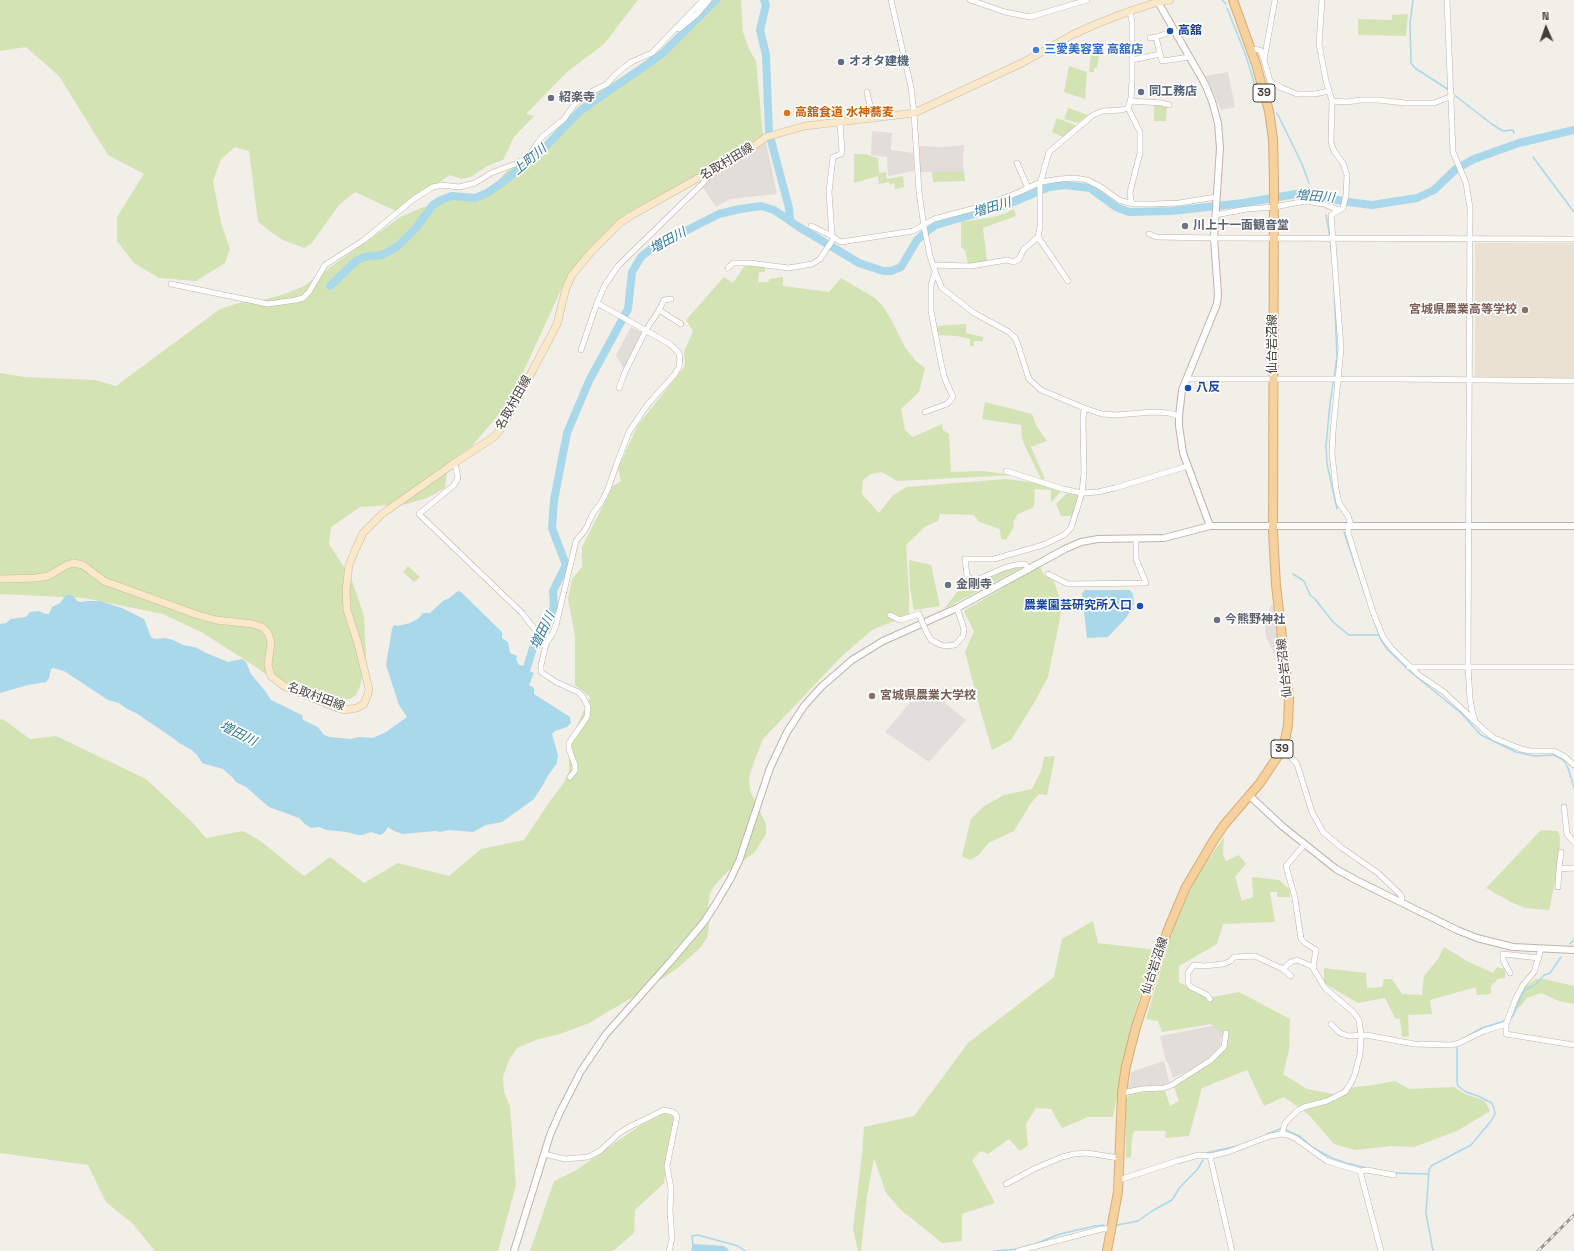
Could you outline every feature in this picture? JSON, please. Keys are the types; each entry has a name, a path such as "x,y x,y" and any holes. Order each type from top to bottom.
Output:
{"main road":[{"name":"名取村田線","path":"0,579 36,578 48,576 73,563 83,565 104,581 198,615 216,620 253,624 262,627 268,633 271,642 268,665 271,676 284,686 344,710 351,710 364,704 369,689 358,644 347,610 346,585 349,565 363,533 382,514 494,437 503,426 557,324 566,288 572,275 592,251 620,223 771,136 806,126 914,113 1022,63 1079,32 1157,1 1170,0"},
{"name":"仙台岩沼線","path":"1107,1251 1112,1229 1119,1180 1122,1093 1126,1066 1136,1027 1172,916 1190,880 1224,825 1250,796 1273,766 1281,751 1288,725 1289,711 1276,578 1273,525 1273,139 1268,111 1251,49 1233,0"}],"street":[{"path":"171,284 263,304 303,298 309,292 325,265 364,240 415,198 433,187 442,185 459,187 475,183 491,173 528,158 542,136 564,119 574,105 583,96 607,84 616,74 631,62 652,53 703,0"},
{"path":"672,33 687,24 710,0"},
{"path":"891,0 911,87 919,192 926,239 935,272 942,288 974,313 1010,332 1018,345 1029,379 1041,390 1102,414 1116,415 1153,412 1169,413 1178,416"},
{"path":"973,1 1005,12 1030,17 1087,0"},
{"path":"1264,60 1275,0"},
{"path":"1322,0 1319,44 1332,101 1330,142 1345,168 1347,175 1346,195 1341,209 1331,215 1331,238 1341,348 1336,380 1332,454 1339,503 1348,516 1350,525 1348,532 1378,628 1392,649 1409,667 1444,692 1494,738 1526,750 1554,751 1566,757 1574,764"},
{"path":"1447,0 1452,94 1453,152 1469,194 1470,208 1468,666 1470,699 1472,711 1476,721"},
{"path":"1157,1 1205,84 1216,115 1220,148 1214,238 1218,294 1217,304 1214,315 1186,379 1180,401 1178,416 1183,453 1210,526"},
{"path":"1130,11 1132,22 1132,80 1128,108 1140,132 1140,153 1130,192 1130,197 1133,204"},
{"path":"1150,38 1174,31"},
{"path":"1156,37 1162,61 1190,57"},
{"path":"1251,49 1260,50 1270,81 1282,88 1297,94 1315,94 1329,91"},
{"path":"1132,60 1160,54"},
{"path":"867,92 873,118"},
{"path":"1332,101 1347,102 1378,100 1405,103 1434,103 1452,94"},
{"path":"1130,101 1162,103 1170,106"},
{"path":"933,265 971,266 1007,260 1014,262 1019,259 1024,249 1038,237 1040,226 1040,183 1047,156 1052,148 1098,113 1128,108"},
{"path":"728,268 733,263 796,267 816,263 827,250 833,238 829,192 833,157 841,154 842,152 840,122"},
{"path":"1017,163 1028,188"},
{"path":"581,350 597,303 605,285 618,266 703,183 712,171"},
{"path":"811,226 841,242 913,231 944,215 983,206 1040,183 1069,178 1084,179 1097,185 1119,200 1133,204 1180,203 1216,198"},
{"path":"1215,214 1306,201 1341,209"},
{"path":"1149,234 1157,237 1214,238 1574,239"},
{"path":"1038,237 1068,281"},
{"path":"925,412 947,404 953,397 942,368 931,311 931,285 935,272"},
{"path":"619,388 625,372 646,330 664,300 670,299"},
{"path":"570,777 575,771 575,766 569,749 569,743 587,717 588,707 583,697 578,692 556,682 541,672 544,650 553,633 560,612 576,541 585,530 593,513 601,503 629,432 648,404 670,381 680,363 679,353 674,347 597,303"},
{"path":"659,310 681,324"},
{"path":"1186,379 1574,381"},
{"path":"1029,569 1025,564 1015,565 1004,568 974,581 967,576 965,559 994,559 1043,545 1064,535 1071,528 1082,493 1084,473 1084,408"},
{"path":"453,464 456,468 458,478 454,486 420,514 522,613 536,631 550,637"},
{"path":"1006,471 1065,490 1082,493 1098,492 1115,488 1188,466"},
{"path":"514,1251 544,1154 561,1110 592,1054 606,1034 704,922 730,880 741,854 770,768 787,732 804,706 841,668 868,649 896,634 957,608 1065,549 1081,542 1109,538 1164,538 1210,526 1574,526"},
{"path":"1048,574 1068,584 1146,583 1136,559 1136,539"},
{"path":"890,615 900,620 919,614 931,640 944,646 956,645 963,636 964,629 957,608"},
{"path":"1409,667 1574,667"},
{"path":"1281,751 1290,756 1297,764 1312,812 1323,832 1342,848 1378,873 1400,894 1402,898 1401,902"},
{"path":"1250,796 1304,845 1336,869 1457,930 1477,938 1504,945 1541,949 1574,950"},
{"path":"1564,807 1567,834 1574,842"},
{"path":"1119,1180 1176,1161 1200,1156 1210,1156 1240,1149 1282,1130 1285,1123 1297,1111 1328,1101 1345,1092 1351,1083 1360,1054 1361,1035 1359,1020 1353,1012 1325,988 1313,968 1316,951 1301,939 1292,886 1286,866 1304,845"},
{"path":"1558,887 1561,852"},
{"path":"1559,869 1574,868"},
{"path":"1504,945 1503,960 1510,973"},
{"path":"1541,949 1534,972 1523,985 1516,998 1506,1024 1506,1034 1574,1045"},
{"path":"1503,954 1539,958"},
{"path":"1210,999 1206,995 1191,987 1188,983 1188,973 1194,965 1204,966 1223,964 1231,961 1234,957 1255,956 1283,969 1291,976"},
{"path":"1283,969 1291,962 1297,960 1314,966"},
{"path":"1331,1024 1340,1033 1349,1036 1361,1035 1414,1044 1452,1045 1484,1031 1506,1024"},
{"path":"1122,1093 1142,1089 1164,1088 1172,1085 1211,1060 1224,1047 1226,1033"},
{"path":"544,1154 565,1159 588,1157 600,1150 627,1128 664,1110 673,1112 677,1116 677,1122 667,1166 671,1189 670,1211 672,1239 669,1251"},
{"path":"1282,1130 1327,1161 1360,1171 1367,1170 1394,1175"},
{"path":"1006,1184 1034,1169 1062,1157 1074,1154 1087,1153 1119,1158"},
{"path":"1210,1156 1232,1251"},
{"path":"1360,1171 1380,1251"},
{"path":"1018,1251 1102,1229 1112,1229"}],"shaded area":[{"path":"1228,72 1235,107 1221,110 1206,76"},
{"path":"872,131 892,133 891,150 914,153 914,171 888,176 887,157 871,155"},
{"path":"766,142 777,194 730,199 716,207 702,186 719,170"},
{"path":"964,145 964,172 919,172 919,146 942,147"},
{"name":"宮城県農業高等学校","path":"1475,243 1574,243 1574,378 1475,377"},
{"path":"631,327 643,333 624,369 616,355"},
{"path":"1271,605 1273,605 1276,616 1282,670 1266,637 1265,621"},
{"path":"924,686 966,720 929,762 885,732"},
{"path":"1222,1024 1223,1035 1221,1038 1220,1047 1205,1063 1173,1078 1168,1063 1166,1062 1160,1036"},
{"path":"1164,1061 1170,1085 1129,1090 1128,1086 1130,1083 1131,1072"}],"green space":[{"path":"0,0 638,0 604,44 567,72 526,114 534,116 514,137 503,160 487,166 471,177 461,179 450,175 396,211 355,192 339,205 311,244 304,248 283,240 258,222 249,151 235,147 221,159 213,181 221,223 230,249 225,263 196,281 159,278 134,263 117,241 117,217 144,174 108,155 59,76 26,47 0,51"},
{"path":"721,0 741,0 743,32 749,49 756,61 763,136 704,174 624,217 565,281 509,403 470,448 448,463 445,488 427,498 407,504 360,507 331,527 329,544 351,578 364,616 366,657 360,686 356,695 350,699 326,698 297,692 279,685 259,669 203,633 163,614 84,598 0,594 0,373 24,377 95,380 116,386 220,309 239,303 267,299 285,294 304,286 402,216 424,207 488,191 507,171 525,163 585,100 656,55"},
{"path":"1408,14 1406,36 1358,35 1358,19 1392,20 1392,15"},
{"path":"1091,54 1099,55 1097,68 1094,68 1094,72 1089,72"},
{"path":"1069,66 1087,72 1085,99 1064,92"},
{"path":"1154,105 1167,107 1166,121 1154,121"},
{"path":"1068,108 1088,115 1078,123 1064,119"},
{"path":"1057,118 1077,126 1063,137 1052,132"},
{"path":"854,154 864,154 878,158 879,173 886,172 887,179 903,176 904,187 895,189 894,183 890,185 889,182 879,184 878,176 854,183"},
{"path":"932,172 964,172 965,181 933,182"},
{"path":"1014,209 1016,216 983,228 987,261 968,264 965,250 961,247 961,222 988,218 1004,214"},
{"path":"746,264 765,266 765,272 759,272 758,282 768,282 770,279 783,277 783,286 829,292 841,278 875,298 882,305 892,321 906,349 916,361 925,368 919,392 901,409 905,430 913,437 942,424 943,430 949,434 951,472 982,471 1015,475 897,481 882,472 871,474 863,480 862,494 879,513 893,495 907,487 1006,479 1036,483 1061,492 1051,502 1051,490 1035,489 1034,507 1018,514 1013,522 1014,527 1006,540 1001,539 1000,529 979,522 974,515 940,514 938,521 926,526 906,545 909,615 872,630 842,656 763,739 749,778 750,791 766,824 766,834 754,853 727,872 710,893 708,907 709,927 707,938 700,948 679,967 653,985 589,1023 560,1034 536,1040 517,1048 509,1060 503,1077 504,1092 510,1106 516,1185 498,1251 155,1251 133,1224 106,1202 88,1165 0,1153 0,719 4,720 30,739 56,736 146,779 191,821 206,838 243,831 259,840 304,876 330,857 364,883 398,863 449,876 481,849 524,840 563,784 569,772 569,743 590,697 575,685 575,636 568,599 572,579 582,567 582,547 613,486 621,481 618,468 638,425 685,366 684,352 693,331 686,320 724,277 733,283"},
{"path":"966,324 966,333 983,337 983,341 974,341 974,346 970,346 970,339 957,336 938,335 936,326"},
{"path":"985,402 1032,414 1037,427 1047,441 1031,447 1045,479 1041,479 1024,444 1021,425 982,419"},
{"path":"1067,493 1077,495 1079,498 1072,516 1061,516 1056,504"},
{"path":"909,560 931,565 940,606 914,610 910,588"},
{"path":"408,566 420,577 414,582 403,572"},
{"path":"1039,566 1045,576 1054,581 1061,603 1061,613 1048,677 1011,740 992,750 965,652 974,631 964,611"},
{"path":"1023,567 944,609 957,592 1000,572 1012,568"},
{"path":"1055,756 1047,795 1039,794 1031,803 1014,831 988,843 979,855 970,860 962,856 971,819 984,806 1004,795 1032,789 1041,771 1044,757"},
{"path":"1541,830 1558,831 1560,837 1559,863 1549,910 1525,908 1486,888"},
{"path":"1224,837 1223,855 1226,861 1239,855 1246,864 1235,877 1242,901 1253,897 1252,877 1279,880 1289,889 1290,897 1277,897 1277,892 1270,892 1275,922 1223,924 1217,944 1179,966 1179,982 1207,998 1239,992 1290,1019 1289,1050 1283,1074 1307,1089 1338,1095 1346,1088 1395,1081 1409,1089 1454,1087 1465,1094 1485,1101 1490,1111 1457,1131 1414,1147 1392,1146 1356,1150 1334,1144 1309,1115 1284,1097 1264,1106 1247,1070 1202,1088 1189,1136 1165,1138 1166,1131 1134,1131 1131,1157 1126,1158 1126,1099 1134,1091 1150,1089 1165,1091 1170,1106 1179,1101 1174,1087 1212,1060 1228,1038 1211,1024 1162,1032 1158,1021 1146,1019 1172,933 1196,877"},
{"path":"1093,921 1098,943 1156,950 1138,1002 1124,1058 1113,1117 1088,1117 1062,1128 1051,1109 1036,1108 1026,1124 1028,1145 1020,1151 1009,1139 988,1154 981,1151 972,1160 995,1203 962,1214 962,1241 942,1243 901,1210 886,1193 874,1158 867,1196 861,1251 858,1251 853,1229 864,1127 914,1116 968,1043 1054,977 1062,939"},
{"path":"1444,947 1467,961 1493,973 1497,967 1505,969 1505,978 1498,979 1491,986 1491,994 1477,995 1476,987 1430,1000 1432,1014 1408,1015 1409,1036 1402,1037 1400,1019 1395,1018 1385,998 1358,1003 1324,983 1324,968 1366,973 1367,988 1382,987 1384,979 1392,979 1402,994 1422,995 1424,976 1438,959"},
{"path":"1536,979 1544,979 1574,986 1574,1004 1559,1001 1541,993 1527,998 1518,1009 1514,1008 1519,996 1526,986"},
{"path":"665,1113 675,1117 671,1132 664,1183 635,1210 634,1233 613,1251 530,1251 554,1181 575,1171 641,1125"}],"water":[{"path":"1085,590 1130,590 1133,595 1134,604 1126,618 1108,637 1087,638 1082,593"},
{"path":"458,591 461,592 502,632 502,638 508,642 510,653 517,656 516,659 519,665 524,666 524,669 534,673 529,685 534,688 534,694 570,717 571,723 567,727 555,731 552,734 558,755 557,763 534,799 502,822 486,825 473,832 449,830 440,832 435,831 403,834 388,827 384,833 380,835 371,832 358,835 327,830 319,827 311,828 299,818 269,807 246,787 236,782 223,769 202,763 192,750 179,743 136,713 119,703 108,700 64,671 53,668 51,669 49,678 46,682 28,685 0,693 0,624 6,623 11,619 26,617 30,612 39,611 49,614 52,607 60,603 66,595 69,595 81,602 100,601 122,608 144,619 151,637 155,639 165,638 173,640 183,645 195,647 228,662 242,659 246,662 251,674 271,700 302,715 303,720 318,727 324,735 351,739 359,737 373,738 386,732 407,717 399,705 386,665 394,625 398,626 410,623 419,618 423,613 430,613 444,600 448,599"},
{"path":"693,1244 724,1246 729,1251 691,1251"}],"waterway":[{"name":"上町川","path":"330,286 356,261 364,257 382,255 398,246 416,228 433,205 441,200 452,196 475,198 487,193 503,182 545,147 580,111 662,54 716,0"},
{"name":"上町川","path":"764,0 766,5 760,30 766,55 769,133 789,208 790,220"},
{"path":"1222,0 1226,4"},
{"path":"1413,0 1410,23 1411,63 1415,68 1449,90"},
{"path":"1227,8 1246,56 1256,95 1259,100"},
{"path":"1453,94 1493,125 1503,131 1513,130 1514,133"},
{"path":"1277,113 1302,164 1309,183"},
{"name":"増田川","path":"523,680 534,645 554,607 553,591 566,565 552,528 554,500 567,433 589,381 628,309 632,272 641,257 652,248 719,214 761,206 774,210 859,263 883,271 891,271 901,267 917,240 936,225 1006,205 1049,187 1065,185 1090,188 1116,207 1129,212 1172,211 1243,203 1302,193 1372,205 1417,198 1434,190 1456,169 1474,159 1519,143 1574,130"},
{"path":"1533,157 1574,212"},
{"name":"増田川","path":"1310,190 1311,194"},
{"path":"1326,215 1330,237"},
{"path":"1330,240 1332,256"},
{"path":"1334,284 1337,357 1330,403 1326,446 1327,464 1337,509"},
{"path":"1344,532 1365,594"},
{"path":"1293,574 1304,581 1310,595 1315,599 1333,622 1349,635 1379,635"},
{"path":"1374,621 1381,640 1387,649 1412,673 1461,713 1481,735 1516,752 1534,756 1554,755 1562,759 1568,768 1574,788"},
{"path":"1570,944 1574,939"},
{"path":"1510,1020 1525,990 1536,984 1544,975 1550,973 1561,957"},
{"path":"1466,1037 1482,1028 1504,1021"},
{"path":"1433,1251 1426,1213 1429,1170 1431,1166 1471,1145 1495,1114 1492,1103 1466,1092 1458,1086 1457,1048"},
{"path":"1267,1134 1284,1129 1301,1137 1312,1147 1332,1158 1366,1168"},
{"path":"1206,1153 1237,1146"},
{"path":"1117,1225 1138,1221 1172,1200 1180,1187 1197,1170 1203,1160"},
{"path":"1394,1173 1428,1174"},
{"path":"1035,1244 1060,1234 1104,1225"},
{"path":"693,1246 692,1236 698,1235 738,1246 745,1251"},
{"path":"994,1251 1017,1249 1030,1245"}],"railway":[{"path":"1538,1251 1574,1215"}],"place":[{"name":"高舘","path":"1170,31"},
{"name":"三愛美容室 高舘店","path":"1036,50"},
{"name":"オオタ建機","path":"841,62"},
{"name":"同工務店","path":"1141,92"},
{"name":"紹楽寺","path":"551,98"},
{"name":"高舘食道 水神蕎麦","path":"787,113"},
{"name":"川上十一面観音堂","path":"1185,226"},
{"name":"宮城県農業高等学校","path":"1525,310"},
{"name":"八反","path":"1188,388"},
{"name":"金剛寺","path":"948,585"},
{"name":"農業園芸研究所入口","path":"1140,606"},
{"name":"今熊野神社","path":"1217,620"},
{"name":"宮城県農業大学校","path":"872,696"}]}
